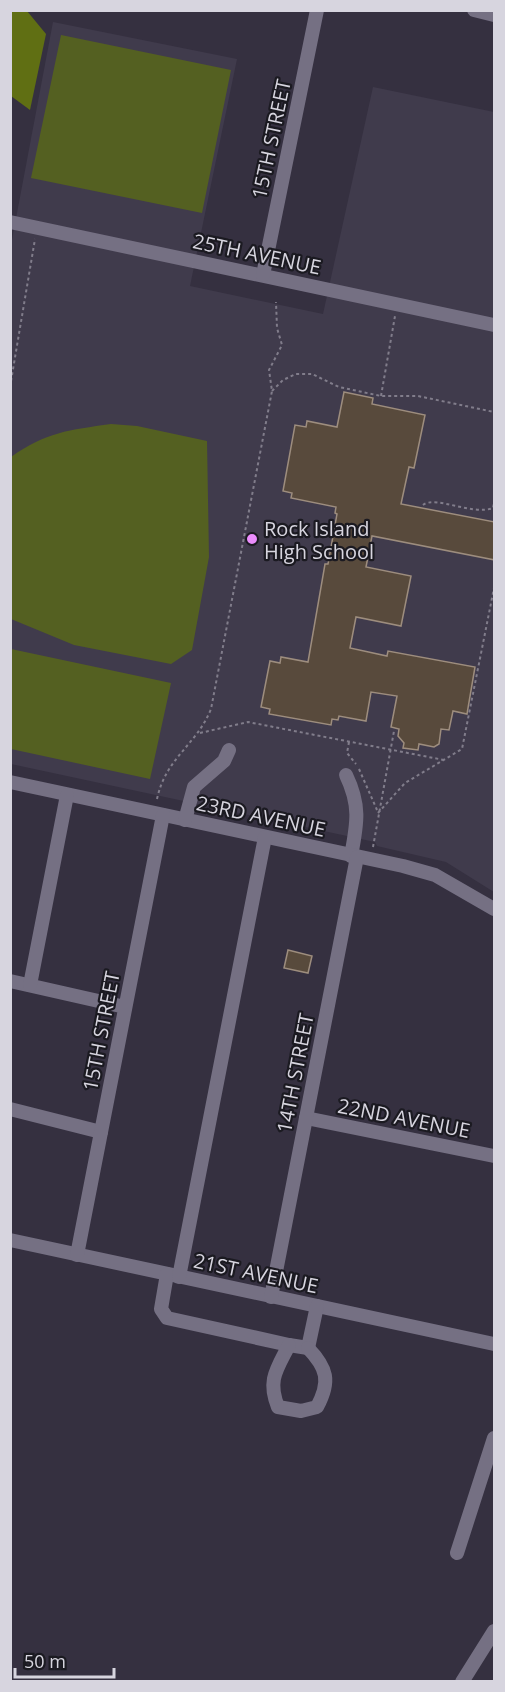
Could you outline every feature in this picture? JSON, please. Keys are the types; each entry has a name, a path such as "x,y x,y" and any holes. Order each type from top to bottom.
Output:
{"street":[{"name":"15TH STREET","path":"263,275 317,10"},
{"path":"474,10 495,15"},
{"name":"25TH AVENUE","path":"10,222 495,325"},
{"path":"185,820 194,787 224,761 229,750"},
{"name":"14TH STREET","path":"271,1297 354,857 358,813 353,790 346,775"},
{"name":"23RD AVENUE","path":"10,782 435,876 495,909"},
{"path":"30,985 67,795"},
{"name":"15TH STREET","path":"77,1255 163,815"},
{"path":"265,837 173,1276 161,1309 167,1318 308,1348 323,1364 326,1382 317,1407 301,1411 278,1407 272,1393 274,1372 289,1345"},
{"path":"10,981 125,1007"},
{"path":"10,1109 101,1132"},
{"name":"22ND AVENUE","path":"306,1118 495,1156"},
{"name":"21ST AVENUE","path":"10,1240 495,1344"},
{"path":"308,1348 316,1306"},
{"path":"457,1553 495,1438"},
{"path":"462,1682 495,1631"}],"path":[{"path":"10,387 38,228"},
{"path":"156,800 166,771 175,757 198,734 211,709 272,391 269,370 282,345 277,328 276,302"},
{"path":"381,396 397,304"},
{"path":"272,391 283,380 296,374 312,374 339,387 381,396 418,396 495,412"},
{"path":"423,505 433,502 478,511 493,508 495,503"},
{"path":"378,813 405,783 462,749 495,588"},
{"path":"198,734 248,722 444,760"},
{"path":"373,847 394,731"}],"shaded area":[{"name":"Rock Island High School","path":"53,22 237,59 190,286 323,314 373,87 494,112 494,892 446,862 377,846 375,842 11,764 11,245"}],"green space":[{"path":"11,10 27,11 46,34 30,110 11,96"},
{"path":"61,35 231,70 202,213 31,178"},
{"path":"111,424 137,426 207,441 209,557 192,650 171,664 74,645 11,619 11,457 35,442 58,433"},
{"path":"11,649 171,683 150,779 11,749"}],"building":[{"path":"344,392 373,398 372,404 425,415 414,468 409,467 401,504 495,522 495,560 372,536 366,567 411,576 401,626 356,617 350,648 387,656 388,651 475,667 467,714 453,711 449,730 441,729 439,744 434,747 419,744 418,750 403,748 404,743 398,736 399,729 391,727 397,696 371,692 366,721 339,716 338,720 332,719 331,725 269,714 270,709 261,707 270,661 280,663 281,657 308,662 325,564 328,564 337,514 335,513 336,507 291,498 292,493 283,491 295,425 306,427 307,421 337,427"},
{"path":"288,950 312,956 308,973 284,968"}],"place":[{"name":"Rock Island High School","path":"252,539"}]}
